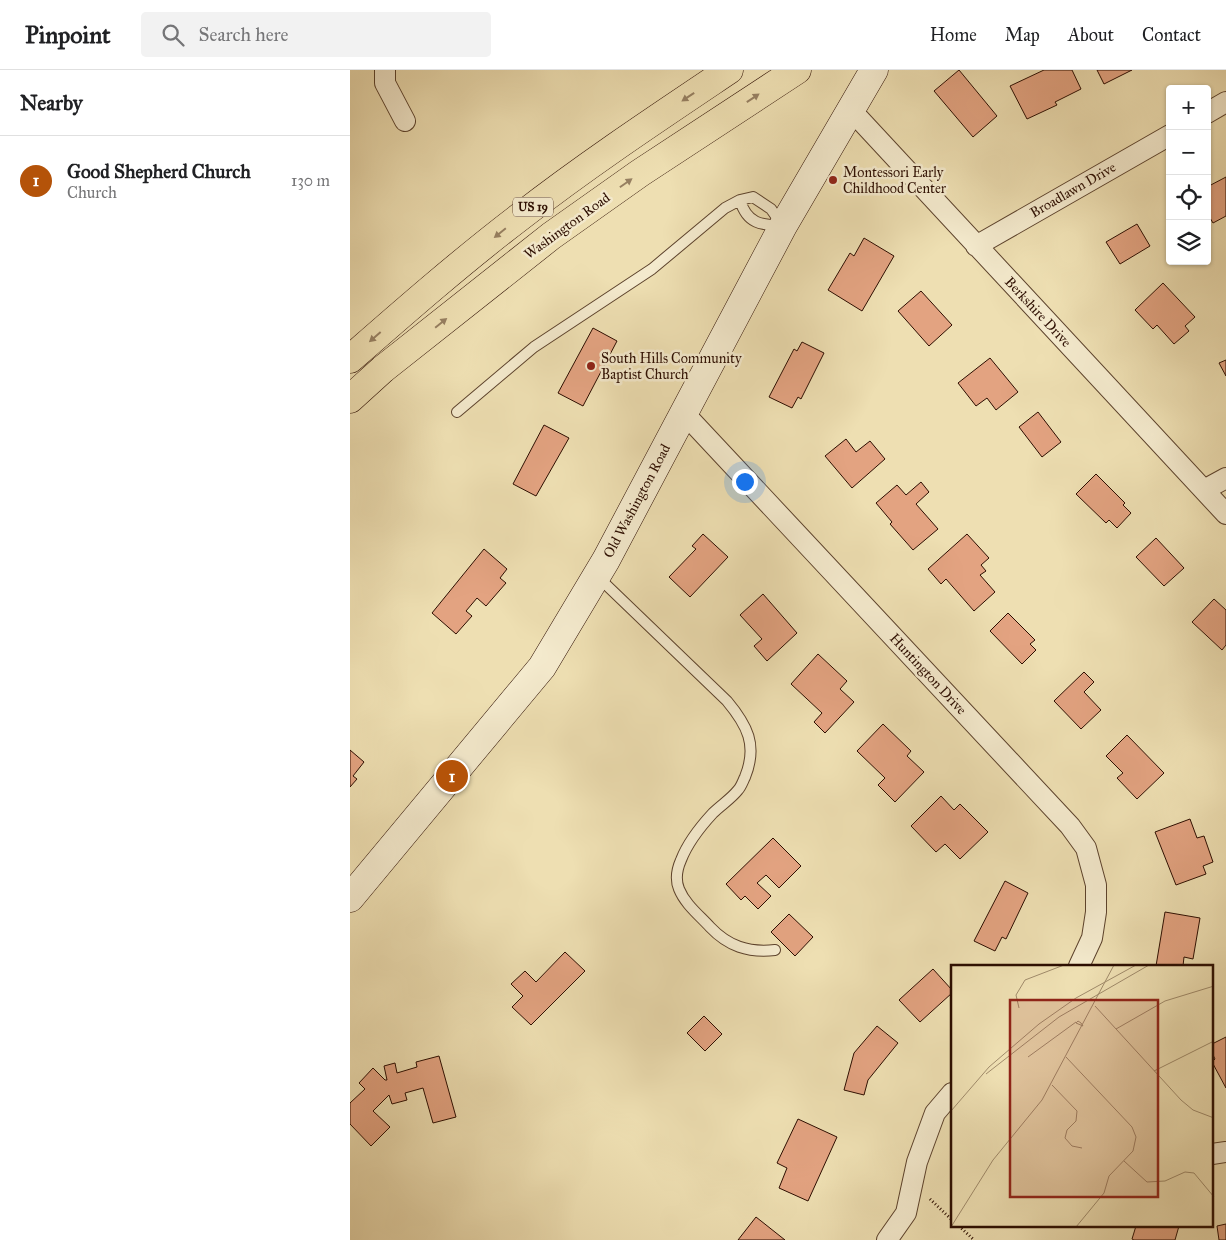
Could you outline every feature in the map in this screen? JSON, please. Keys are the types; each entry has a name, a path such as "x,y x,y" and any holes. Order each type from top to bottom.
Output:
{"main road":[{"name":"US 19","path":"350,359 422,296 521,216 581,171 729,70"},
{"name":"Washington Road","path":"350,399 383,369 551,236 640,173 797,70"}],"street":[{"path":"385,70 385,83 405,122"},
{"name":"Old Washington Road","path":"350,898 542,667 597,575 783,226 874,70"},
{"path":"1211,111 1226,102"},
{"name":"Berkshire Drive","path":"851,110 1226,514"},
{"name":"Broadlawn Drive","path":"976,246 1166,137"},
{"name":"Huntington Drive","path":"683,412 1070,826 1086,848 1096,885 1096,912 1092,938 1079,965"},
{"path":"1204,490 1226,478"},
{"path":"887,1240 906,1213 917,1162 935,1113 951,1094"}],"lane":[{"path":"457,412 534,347 652,268 725,208 740,200 753,197 771,209 783,226"},
{"path":"740,200 744,212 761,225 783,226"},
{"path":"597,575 727,701 748,730 751,748 750,758 739,789 713,813 687,844 677,870 678,887 686,902 719,937 739,947 758,952 774,950"}],"path":[{"path":"913,1184 951,1219"},
{"path":"961,1228 974,1240"}],"building":[{"path":"959,70 997,116 973,137 934,91"},
{"path":"1044,70 1072,70 1081,89 1055,102 1057,105 1027,119 1010,86"},
{"path":"1097,70 1132,70 1104,84"},
{"path":"1226,177 1226,216 1213,223 1211,220 1211,185"},
{"path":"1137,224 1150,246 1120,264 1106,242"},
{"path":"864,238 894,256 862,311 828,290 850,253 854,256"},
{"path":"1163,283 1195,317 1185,326 1189,331 1174,344 1157,325 1153,329 1135,310"},
{"path":"921,291 952,325 929,346 898,311"},
{"path":"593,328 617,341 583,406 558,393"},
{"path":"802,342 824,353 801,399 798,397 792,408 769,397 794,349 797,351"},
{"path":"990,358 1018,392 996,410 987,398 976,406 958,383"},
{"path":"1226,360 1226,376 1219,363"},
{"path":"1038,412 1061,442 1042,457 1019,427"},
{"path":"544,425 569,438 536,496 513,484"},
{"path":"846,439 856,452 870,441 885,459 852,488 825,456"},
{"path":"1096,474 1125,503 1123,505 1131,513 1117,528 1109,520 1106,523 1076,494"},
{"path":"921,482 929,492 916,504 938,529 913,550 890,524 892,522 876,503 897,485 906,495"},
{"path":"703,534 728,557 690,597 669,577 696,549 692,546"},
{"path":"967,534 989,558 981,565 986,571 980,575 995,592 974,611 946,579 941,584 928,569"},
{"path":"1156,538 1184,568 1164,586 1136,557"},
{"path":"484,549 507,569 500,578 506,583 486,606 477,598 466,611 472,616 456,634 432,613"},
{"path":"763,594 797,633 767,661 754,646 762,639 740,615"},
{"path":"1214,599 1226,610 1226,645 1222,650 1192,622"},
{"path":"1008,613 1035,640 1030,644 1036,650 1022,664 990,631"},
{"path":"818,654 847,681 840,689 854,702 825,733 814,722 822,713 791,684"},
{"path":"1084,672 1094,682 1084,692 1101,710 1081,729 1054,701"},
{"path":"883,724 911,751 907,756 924,772 895,802 878,785 885,778 857,751"},
{"path":"1127,735 1164,773 1137,799 1117,778 1123,773 1106,756"},
{"path":"350,750 364,762 353,776 357,779 350,787"},
{"path":"941,796 954,810 960,804 988,832 960,859 945,844 936,852 911,826"},
{"path":"1190,819 1197,838 1204,836 1213,862 1203,866 1206,874 1176,885 1155,832"},
{"path":"773,838 801,866 779,888 766,875 757,883 771,896 758,909 745,896 741,900 726,884"},
{"path":"1005,881 1028,893 1006,939 1002,937 995,951 974,941"},
{"path":"1165,912 1200,918 1193,959 1184,957 1183,965 1156,965"},
{"path":"789,914 813,937 795,956 771,932"},
{"path":"565,952 585,971 531,1025 512,1007 523,996 511,984 525,971 536,982"},
{"path":"933,969 951,989 951,994 920,1022 899,1000"},
{"path":"704,1016 722,1034 705,1051 687,1033"},
{"path":"877,1026 898,1043 868,1080 864,1095 844,1090 854,1053"},
{"path":"1226,1037 1226,1088 1214,1066 1214,1043"},
{"path":"439,1056 456,1117 433,1123 423,1088 405,1093 407,1100 392,1104 389,1095 373,1111 390,1127 371,1146 350,1124 350,1103 365,1089 359,1083 373,1068 387,1080 384,1066 395,1063 397,1073 417,1067 416,1062"},
{"path":"798,1119 837,1137 808,1201 779,1188 787,1168 777,1163"},
{"path":"756,1217 785,1240 738,1240"},
{"path":"1226,1224 1226,1240 1219,1240 1217,1226"},
{"path":"1135,1228 1178,1228 1175,1240 1132,1239"}],"place":[{"name":"Montessori Early Childhood Center","path":"833,180"},
{"name":"South Hills Community Baptist Church","path":"591,366"},
{"name":"Good Shepherd Church","path":"452,776"}]}
